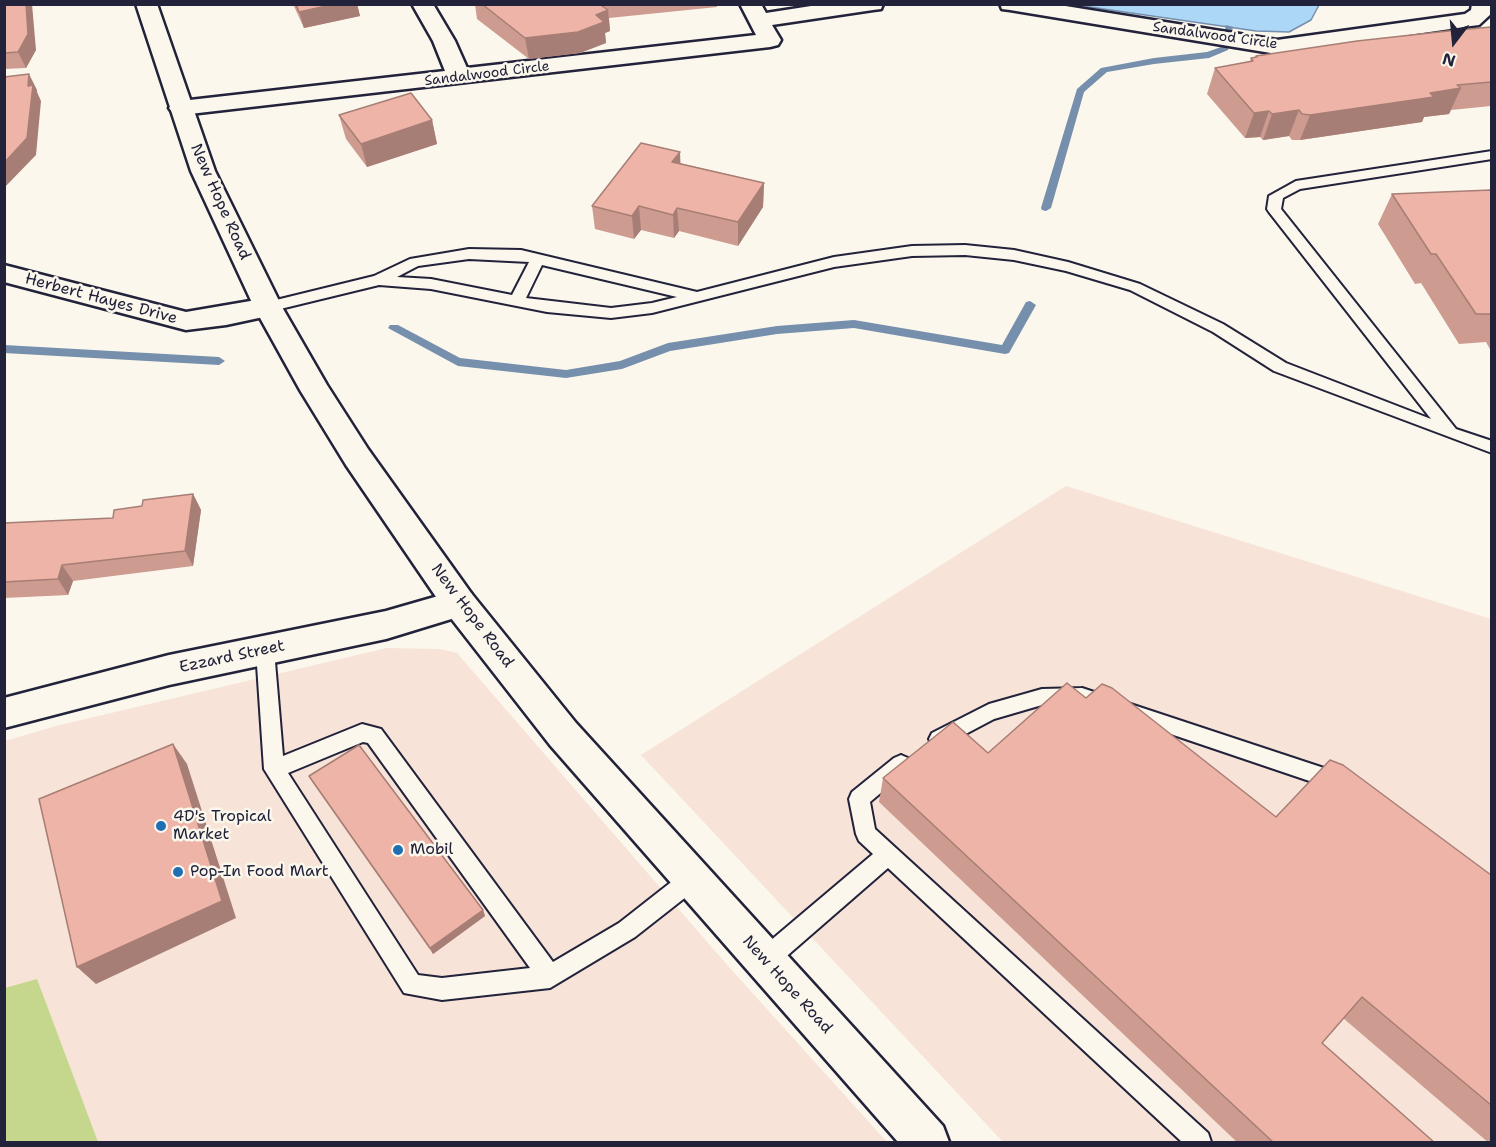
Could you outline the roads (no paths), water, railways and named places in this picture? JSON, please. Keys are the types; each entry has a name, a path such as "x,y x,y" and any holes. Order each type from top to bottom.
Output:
{"street":[{"name":"New Hope Road","path":"146,4 203,171 268,307 315,390 357,457 459,603 562,734 927,1143"},
{"path":"422,4 444,41 459,77"},
{"name":"Sandalwood Circle","path":"181,108 770,40 754,12 873,4"},
{"name":"Sandalwood Circle","path":"1010,4 1277,47 1471,20 1481,13 1483,4"},
{"name":"Herbert Hayes Drive","path":"4,273 186,321 226,316 268,307"},
{"name":"Ezzard Street","path":"4,713 169,670 386,625 459,603"}],"lane":[{"path":"1451,433 1274,209 1276,196 1296,185 1491,155"},
{"path":"378,280 431,284 516,302 611,314 652,308 834,262 912,251 965,250 1014,255 1068,267 1135,287 1218,328 1280,367 1491,447"},
{"path":"268,307 378,280 415,262 469,254 521,255 698,297"},
{"path":"516,302 538,259"},
{"path":"266,650 274,770 412,985 442,989 550,977 627,930 692,879"},
{"path":"1199,1143 866,834 860,799 917,751 989,712 1042,698 1082,696 1337,781 1357,795"},
{"path":"274,770 362,733 374,735 550,977"},
{"path":"765,960 888,854"}],"water":[{"path":"1076,5 1319,5 1311,20 1289,32 1256,31"}],"waterway":[{"path":"1046,208 1080,91 1104,70 1154,61 1209,55 1225,48 1229,27"},
{"path":"394,328 458,362 566,374 622,365 668,347 777,330 854,324 1005,350 1030,305"},
{"path":"4,349 219,361"}],"place":[{"name":"4D's Tropical Market","path":"161,826"},
{"name":"Mobil","path":"398,850"},
{"name":"Pop-In Food Mart","path":"178,872"}]}
